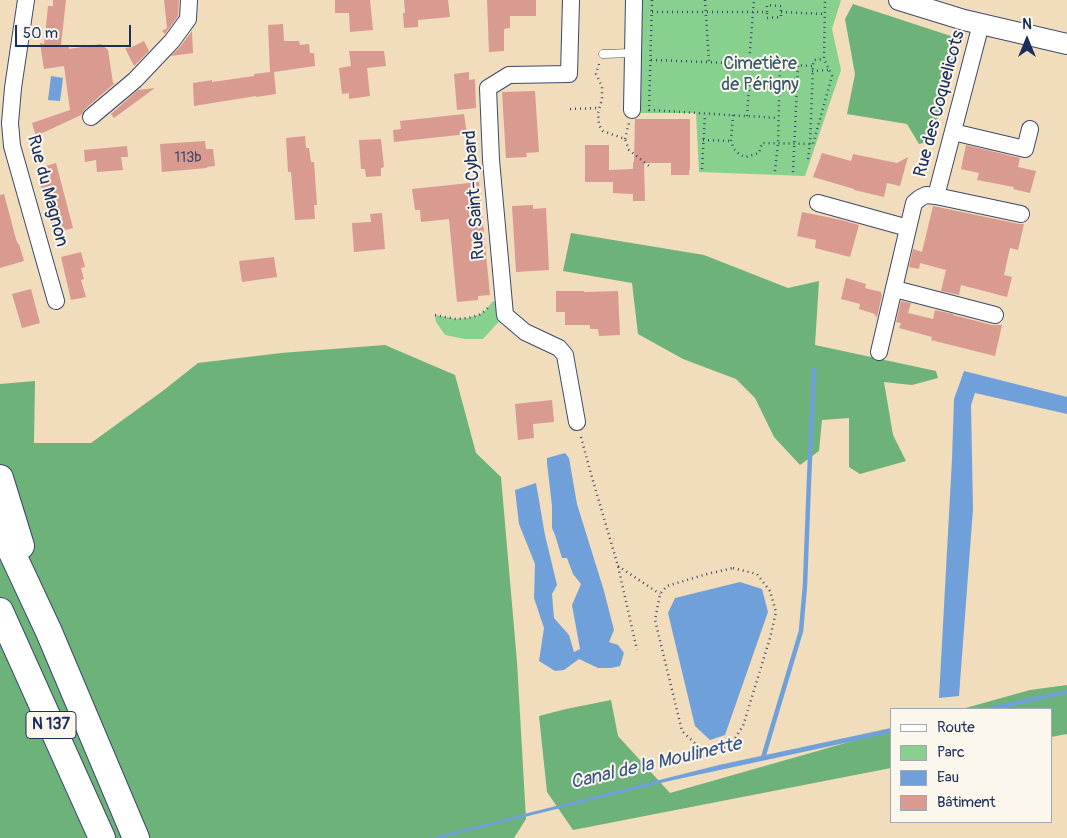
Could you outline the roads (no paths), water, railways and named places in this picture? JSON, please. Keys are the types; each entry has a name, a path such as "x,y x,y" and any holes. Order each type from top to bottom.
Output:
{"highway":[{"name":"N 137","path":"0,478 49,632"},
{"name":"N 137","path":"0,527 49,632 136,838"},
{"name":"N 137","path":"0,611 102,838"}],"street":[{"name":"Rue du Magnon","path":"26,0 13,88 10,123 12,146 56,301"},
{"path":"91,117 135,80 172,41 188,19 189,0"},
{"name":"Rue Saint-Cybard","path":"571,0 569,74 509,75 488,88 491,160 505,315 525,332 559,348 565,355 578,422"},
{"path":"632,110 634,0"},
{"path":"899,0 981,24 1067,44"},
{"name":"Rue des Coquelicots","path":"880,352 914,204 926,195 936,196 981,24"},
{"path":"953,132 1025,149 1030,129"},
{"path":"936,196 1020,214"},
{"path":"818,203 908,228"},
{"path":"895,289 995,315"}],"lane":[{"path":"603,54 632,53"}],"water":[{"path":"51,76 63,78 60,101 48,100"},
{"path":"964,371 1067,397 1067,414 975,393 971,405 973,509 959,696 939,698 954,399"},
{"path":"565,453 569,458 577,504 614,630 609,642 618,645 624,653 620,666 598,668 579,659 564,670 555,671 539,661 544,628 534,598 535,564 519,524 515,490 536,483 545,535 557,585 552,594 554,618 569,635 574,652 580,649 572,605 581,584 573,574 567,558 562,558 552,528 552,506 547,463 547,458"},
{"path":"740,582 762,589 768,612 725,735 710,740 695,726 668,613 675,598"},
{"path":"1067,690 1067,694 1004,708 984,708"},
{"path":"890,728 890,733 669,781 440,838 429,838 719,765"}],"waterway":[{"path":"763,758 801,631 805,585 814,369"}],"park label":[{"name":"Cimetière de Périgny","path":"760,74"}],"water label":[{"name":"Canal de la Moulinette","path":"656,764"}]}
